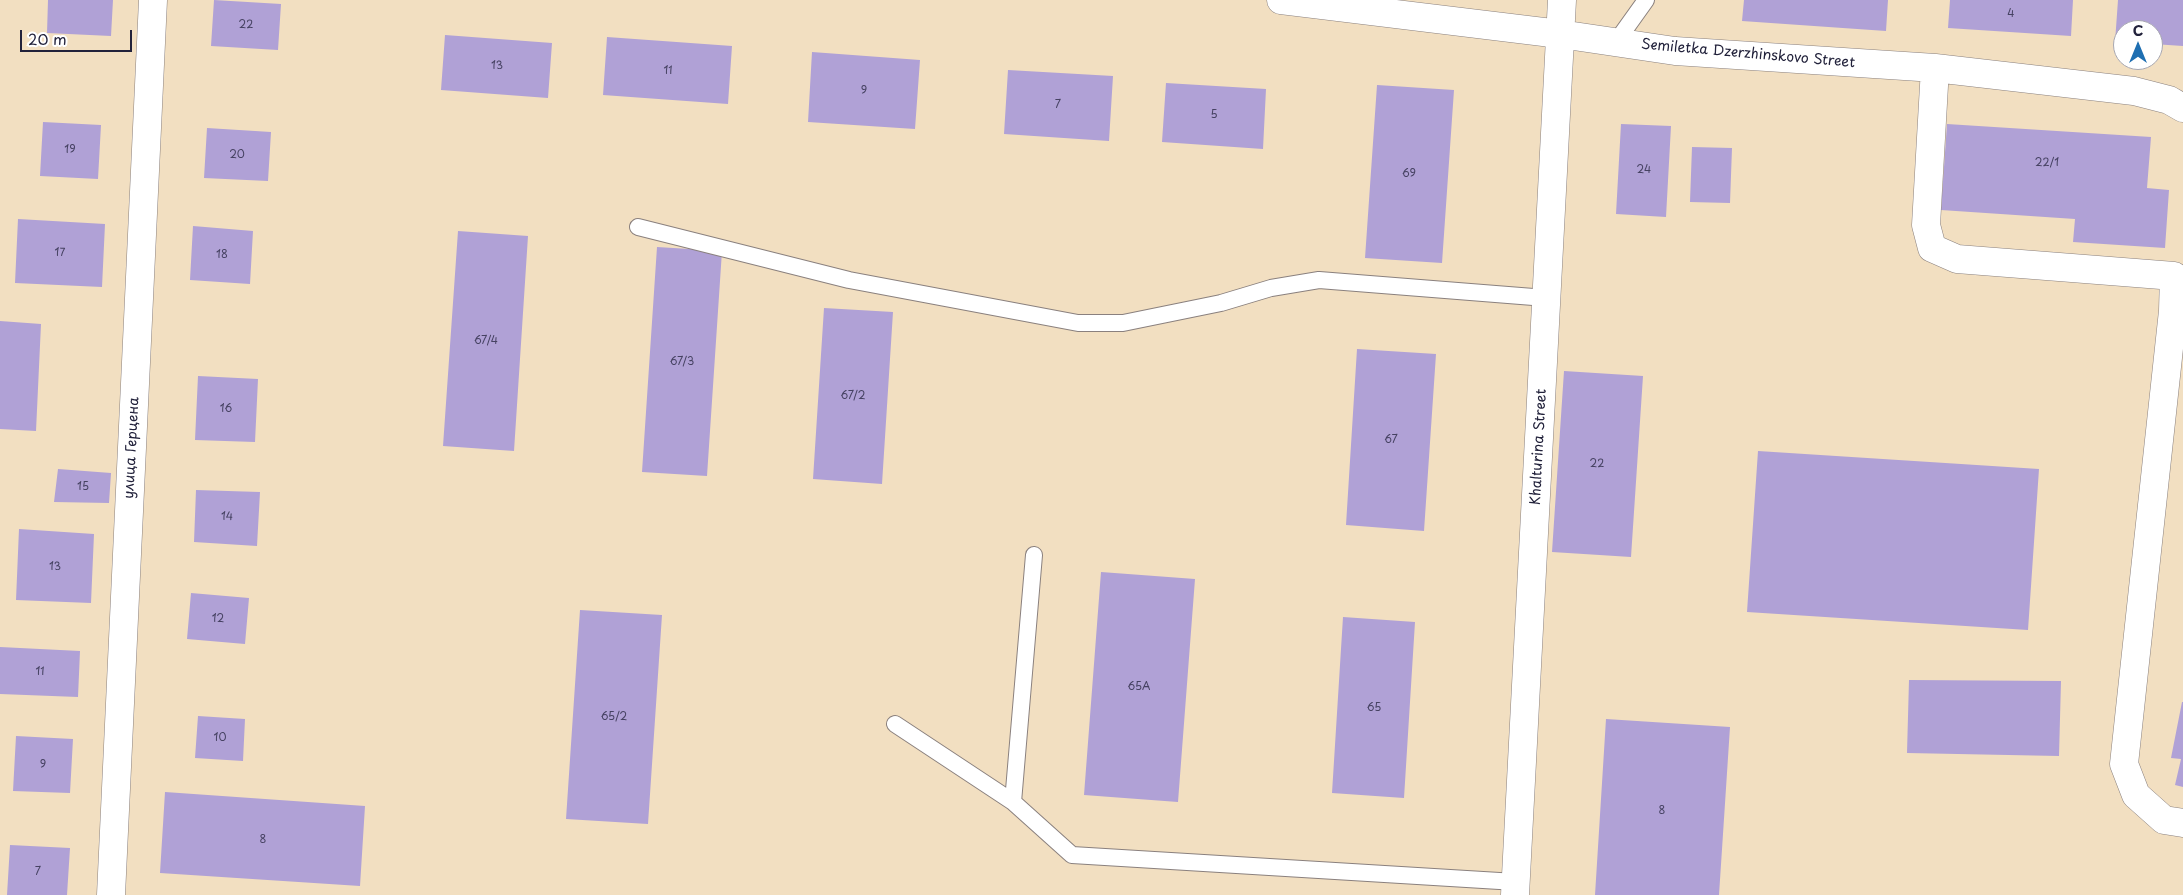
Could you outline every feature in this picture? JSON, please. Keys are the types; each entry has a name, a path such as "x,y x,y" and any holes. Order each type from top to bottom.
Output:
{"street":[{"name":"улица Герцена","path":"111,895 153,0"},
{"name":"Semiletka Dzerzhinskovo Street","path":"1281,0 1560,34 1675,51 1934,68 2134,91 2169,100 2183,108"},
{"name":"Khalturina Street","path":"1515,888 1562,0"},
{"path":"1934,68 1926,225 1932,248 1957,259 2178,276 2124,764 2136,795 2164,820 2183,823"}],"lane":[{"path":"1616,42 1646,0"},
{"path":"638,227 849,280 1078,323 1123,323 1221,303 1271,288 1319,280 1546,298"},
{"path":"1013,802 1034,555"},
{"path":"895,724 1013,802 1072,855 1515,888"}],"building":[{"path":"48,0 113,0 111,36 47,33"},
{"path":"214,0 281,4 278,50 211,46"},
{"path":"1744,0 1888,0 1886,31 1742,21"},
{"path":"1950,0 2073,0 2071,36 1948,28"},
{"path":"2118,0 2183,0 2183,46 2163,45 2163,20 2117,20"},
{"path":"445,35 552,43 548,98 441,90"},
{"path":"607,37 732,46 728,104 603,95"},
{"path":"812,52 920,60 915,129 808,122"},
{"path":"1008,70 1113,76 1109,141 1004,134"},
{"path":"1166,83 1266,89 1263,149 1162,142"},
{"path":"1377,85 1454,90 1442,263 1365,258"},
{"path":"43,122 101,125 98,179 40,176"},
{"path":"1621,124 1671,126 1666,217 1616,214"},
{"path":"1947,124 2151,137 2147,188 2169,190 2165,248 2073,242 2075,219 1941,210"},
{"path":"207,128 271,132 268,181 204,178"},
{"path":"1692,147 1732,148 1730,203 1690,202"},
{"path":"18,219 105,224 102,287 15,283"},
{"path":"193,226 253,231 250,284 190,280"},
{"path":"458,231 528,236 514,451 443,446"},
{"path":"657,247 722,251 707,476 642,472"},
{"path":"824,308 893,312 882,484 813,479"},
{"path":"0,321 41,324 36,431 0,429"},
{"path":"1357,349 1436,354 1424,531 1346,525"},
{"path":"1564,371 1643,376 1631,557 1552,552"},
{"path":"198,376 258,379 255,442 195,440"},
{"path":"1758,451 2039,469 2028,630 1747,612"},
{"path":"58,469 111,473 109,503 54,502"},
{"path":"196,490 260,492 257,546 194,542"},
{"path":"19,529 94,534 91,603 16,600"},
{"path":"1101,572 1195,579 1178,802 1084,795"},
{"path":"191,593 249,598 245,644 187,639"},
{"path":"580,610 662,615 648,824 566,819"},
{"path":"1343,617 1415,622 1404,798 1332,793"},
{"path":"0,647 80,651 78,697 0,694"},
{"path":"1909,680 2061,681 2059,756 1907,753"},
{"path":"2182,702 2183,787 2175,785 2181,759 2171,758"},
{"path":"198,716 245,719 243,761 195,758"},
{"path":"1606,719 1730,727 1719,895 1595,895"},
{"path":"16,736 73,739 70,793 13,791"},
{"path":"165,792 365,806 360,886 160,873"},
{"path":"10,845 70,848 67,895 7,895"}]}
